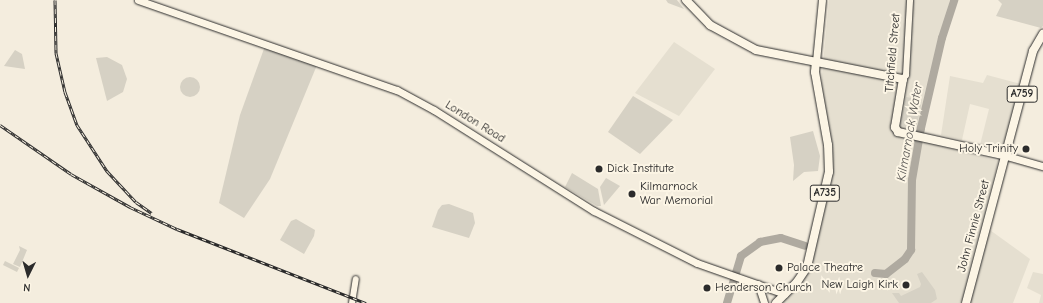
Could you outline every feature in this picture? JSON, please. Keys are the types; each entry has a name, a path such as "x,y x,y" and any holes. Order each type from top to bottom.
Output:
{"main road":[{"name":"London Road","path":"138,0 397,90 434,110 594,211 690,260 785,294"},
{"path":"686,0 710,25 756,50 903,79"},
{"path":"816,61 822,0"},
{"name":"A759","path":"1007,156 1034,50 1043,34"},
{"name":"A735","path":"804,60 818,83"},
{"name":"A735","path":"776,303 807,267 829,172 828,145 816,61"},
{"path":"818,83 821,72 828,64"},
{"name":"Titchfield Street","path":"903,79 895,131 994,154"},
{"path":"994,154 1043,166"},
{"path":"994,154 998,158 1001,170"},
{"name":"John Finnie Street","path":"966,303 1001,170 1007,156"},
{"path":"758,284 764,303"}],"street":[{"name":"Titchfield Street","path":"903,79 906,75 910,0"},
{"path":"352,303 356,279"}],"shaded area":[{"path":"666,0 677,0 684,9 668,3"},
{"path":"829,0 950,0 915,139 998,161 983,225 1030,259 1013,303 782,303 810,267 833,164 821,86"},
{"path":"998,0 1043,0 1043,26 1041,28 996,16 1002,4"},
{"path":"674,42 715,69 679,116 635,93"},
{"path":"265,46 317,65 270,179 244,218 219,203 240,115"},
{"path":"15,50 22,54 25,69 4,66"},
{"path":"107,57 122,65 127,79 123,92 107,101 96,58"},
{"path":"987,75 1021,84 1003,149 1000,151 980,145 989,109 970,104 962,140 941,135 950,76 983,83"},
{"path":"190,77 197,80 200,87 197,94 190,97 183,94 180,87 183,80"},
{"path":"633,96 673,120 640,154 608,132"},
{"path":"906,97 922,100 916,130 900,125"},
{"path":"813,131 820,156 818,171 804,172 793,181 794,165 790,137"},
{"path":"572,173 598,189 601,206 597,206 565,187"},
{"path":"606,178 620,186 604,205 600,187"},
{"path":"449,204 473,213 475,223 469,238 432,227 438,210 442,205"},
{"path":"296,219 315,230 314,236 304,254 280,240 291,221"},
{"path":"19,246 27,250 20,267 13,264 20,250"},
{"path":"5,261 19,268 17,272 3,265"},
{"name":"New Laigh Kirk","path":"922,272 935,290 937,299 931,303 899,303 892,293 899,293 901,296 920,287 921,284 917,274"},
{"path":"1033,272 1043,274 1043,303 1039,303 1041,295 1027,288"}],"waterway":[{"name":"Kilmarnock Water","path":"875,273 886,274 905,259 911,250 912,180 921,128 942,38 954,0"},
{"name":"Kilmarnock Water","path":"727,303 741,256 760,242 781,238 805,246"}],"railway":[{"path":"55,0 56,53 65,92 77,125 107,171 136,202 152,213"},
{"path":"0,125 71,174 130,207 177,229 366,303"}],"place":[{"name":"Holy Trinity","path":"1026,149"},
{"name":"Dick Institute","path":"599,169"},
{"name":"Kilmarnock War Memorial","path":"632,194"},
{"name":"Palace Theatre","path":"779,268"},
{"name":"New Laigh Kirk","path":"906,285"},
{"name":"Henderson Church","path":"707,288"}]}
